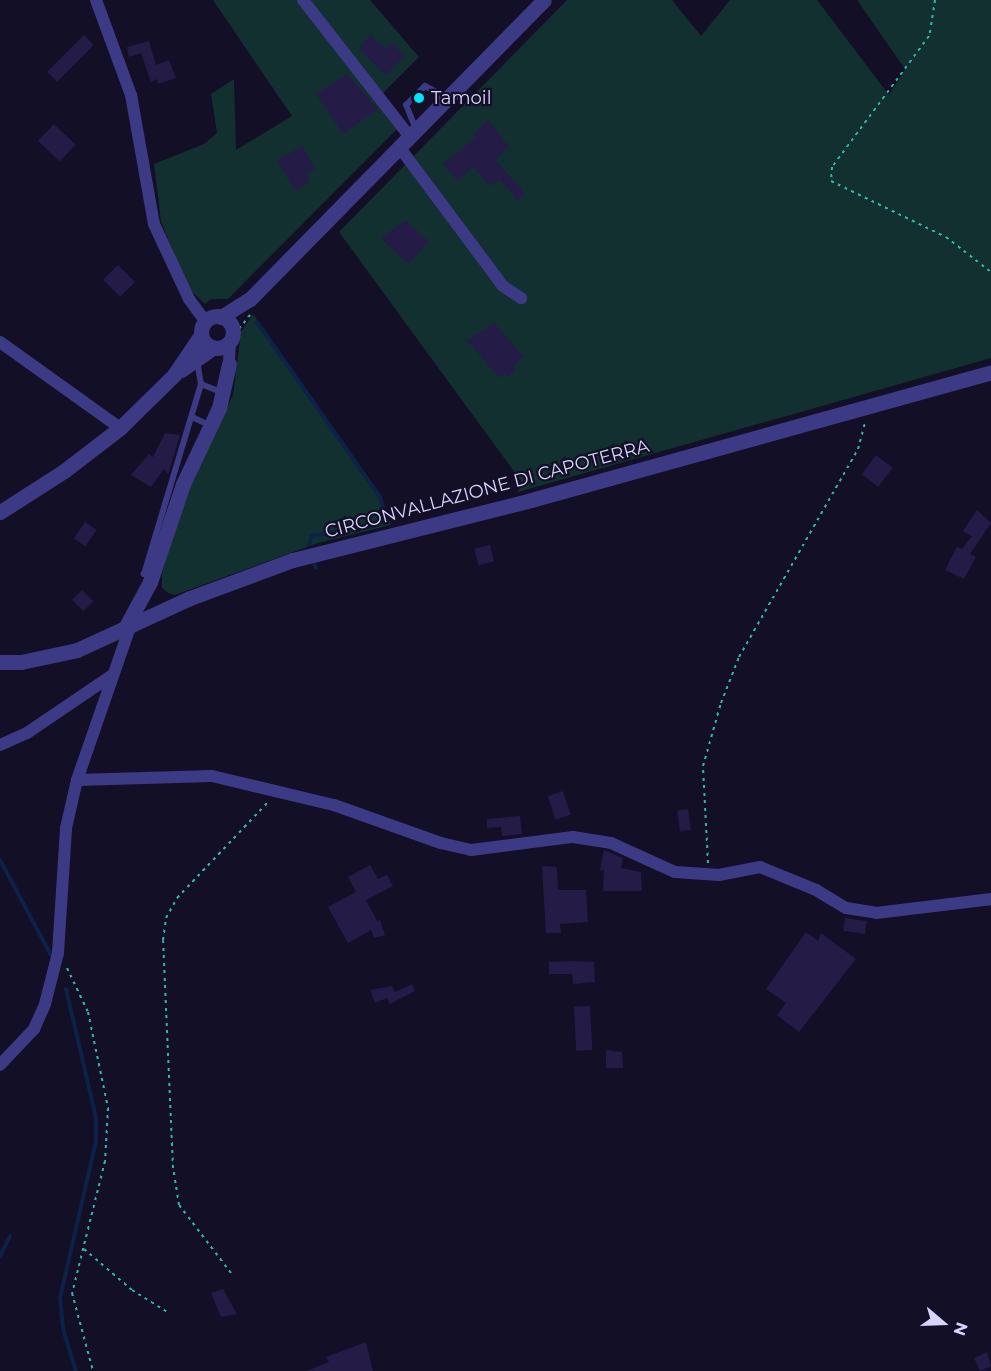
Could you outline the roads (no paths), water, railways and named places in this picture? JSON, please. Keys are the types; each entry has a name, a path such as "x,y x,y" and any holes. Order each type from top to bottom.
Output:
{"street":[{"path":"96,0 131,95 154,224 203,328 226,337"},
{"path":"303,0 409,139 503,285 521,298"},
{"path":"0,512 64,471 120,428 174,375 226,337 250,299 544,0"},
{"path":"203,328 226,337"},
{"path":"174,375 203,328"},
{"path":"0,1065 34,1029 58,953 66,828 77,780 127,629 150,580 183,484 212,426 224,393 226,337"},
{"path":"0,342 120,428"},
{"name":"CIRCONVALLAZIONE DI CAPOTERRA","path":"0,662 46,658 107,639 172,607 293,560 531,501 991,372"},
{"path":"150,580 157,601 172,607"},
{"path":"107,639 122,648"},
{"path":"0,745 27,733 111,676"},
{"path":"77,780 212,776 334,806 441,843 471,850 573,837 611,843 675,872 709,874 760,867 816,890 846,908 876,914 991,899"}],"lane":[{"path":"409,139 406,105 425,86 449,99"},
{"path":"150,580 144,574 201,384 197,360"},
{"path":"201,384 224,393"},
{"path":"192,417 212,426"}],"waterway":[{"path":"257,322 380,497 384,510 382,521 373,526 312,536 309,545"},
{"path":"314,563 316,568"},
{"path":"0,860 51,955"},
{"path":"66,989 96,1118 96,1141 60,1298 63,1329 76,1371"},
{"path":"0,1256 10,1236"}],"place":[{"name":"Tamoil","path":"419,98"}]}
